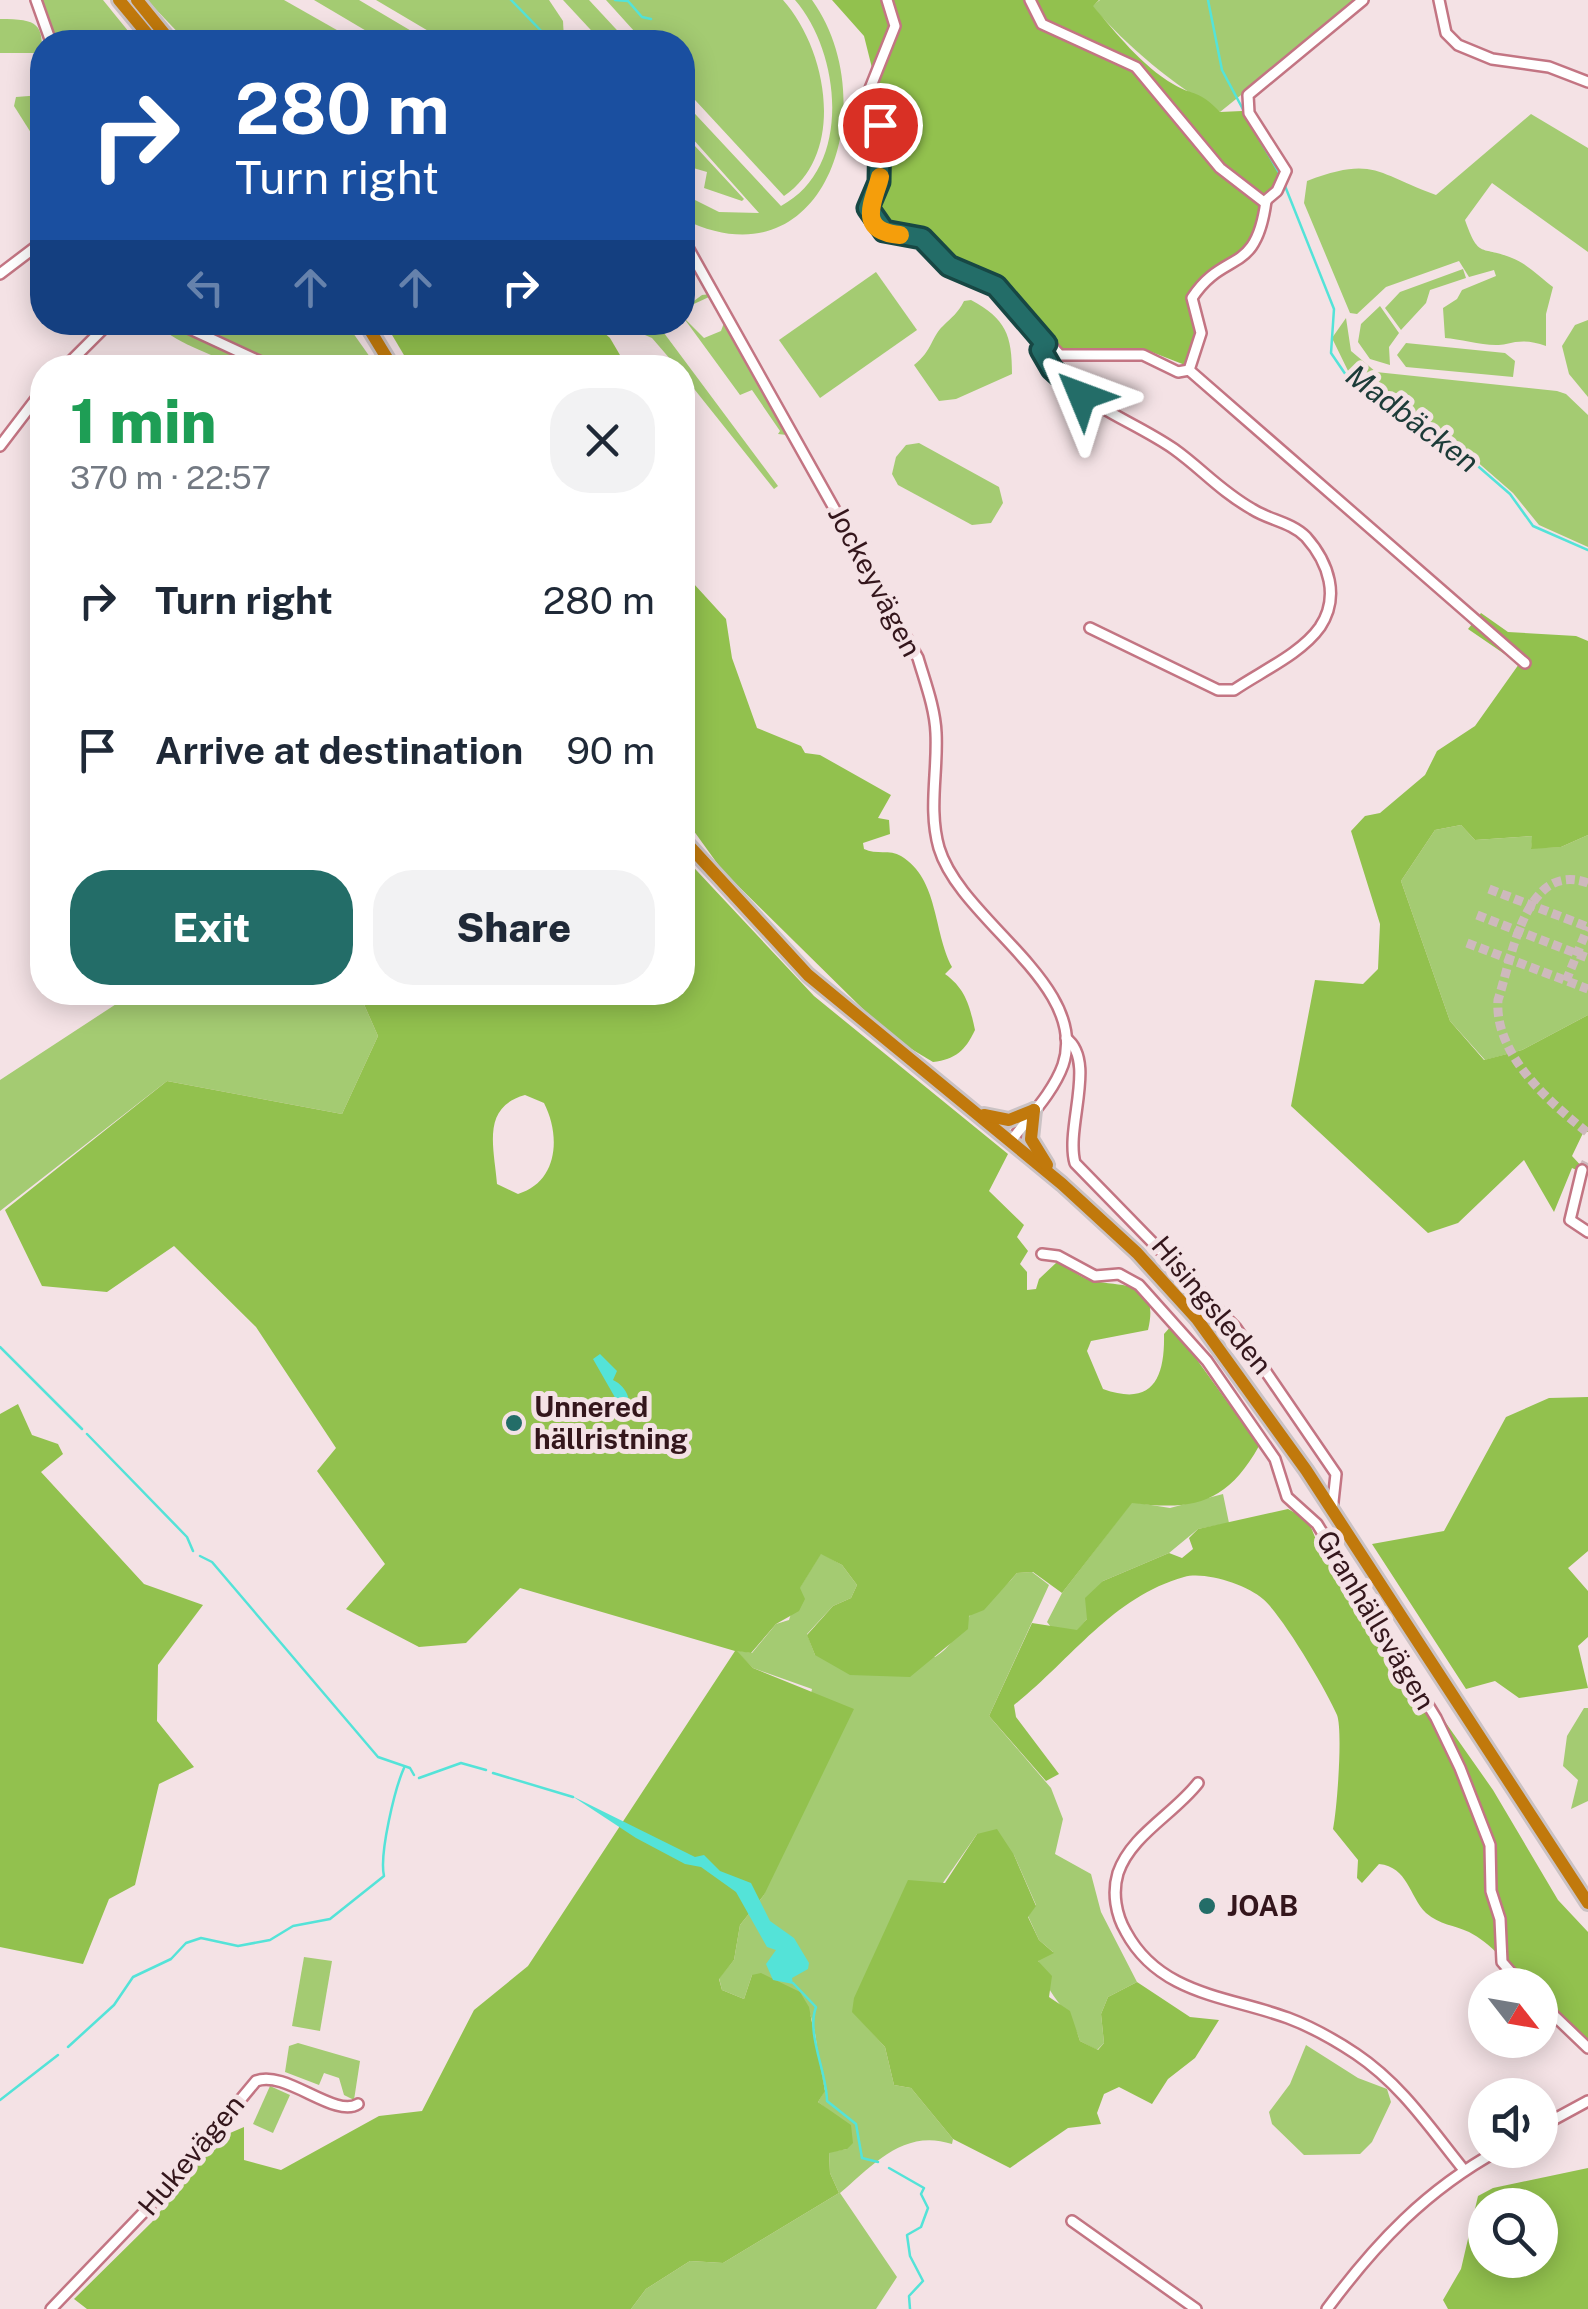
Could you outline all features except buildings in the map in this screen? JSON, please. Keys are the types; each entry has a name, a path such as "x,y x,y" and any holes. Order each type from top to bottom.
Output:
{"highway":[{"path":"128,3 146,30"},
{"path":"128,3 158,30"},
{"name":"Hisingsleden","path":"695,852 808,976 1052,1176 1137,1253 1198,1319 1266,1410 1588,1903"},
{"path":"977,1114 1009,1120 1034,1110 1031,1140 1052,1176"}],"street":[{"path":"36,0 47,30"},
{"path":"888,0 895,26 867,96 883,141 879,182 868,208 871,216 884,231 922,238 949,266 996,286 1046,344 1068,357 1143,354 1178,372 1189,370"},
{"path":"1030,0 1042,24 1136,68 1220,168 1256,198 1266,201"},
{"path":"1189,370 1201,333 1192,298 1255,246 1263,229 1266,201 1286,171 1250,113 1248,95 1363,0"},
{"path":"1439,0 1446,34 1462,47 1492,59 1549,67 1588,82"},
{"path":"128,3 140,30"},
{"path":"0,274 30,251"},
{"name":"Jockeyvägen","path":"695,260 918,658 936,728 935,832 951,877 1055,998 1066,1038 1076,1046 1080,1064 1072,1138 1075,1163 1251,1347 1336,1474 1332,1511"},
{"path":"77,355 97,335"},
{"path":"203,335 246,355"},
{"path":"1046,344 1041,350 1052,369 1094,405 1177,452 1222,491 1298,530 1312,545 1331,585 1330,607 1315,633 1234,690 1218,690 1090,628"},
{"path":"1189,370 1525,663"},
{"path":"0,446 30,407"},
{"path":"1011,1141 1060,1074 1066,1038"},
{"path":"1582,1170 1570,1220 1588,1232"},
{"name":"Granhällsvägen","path":"1042,1254 1058,1256 1095,1276 1118,1274 1139,1284 1218,1376 1274,1459 1290,1502 1317,1524 1436,1718 1460,1768 1490,1845 1490,1891 1500,1919 1502,1962 1507,1968"},
{"path":"1198,1784 1136,1843 1120,1868 1117,1908 1129,1938 1160,1971 1186,1988 1294,2020 1358,2055 1410,2100 1464,2170"},
{"path":"1558,2019 1588,2048"},
{"name":"Hukevägen","path":"51,2309 166,2189 256,2080 269,2077 343,2107 358,2104"},
{"path":"1558,2117 1588,2101"},
{"path":"1326,2309 1402,2218 1468,2168"},
{"path":"1072,2221 1196,2309"}],"green space":[{"path":"42,0 103,0 127,30 52,30"},
{"path":"147,0 284,0 337,30 176,30"},
{"path":"314,0 359,0 410,30 365,30"},
{"path":"376,0 549,0 563,21 563,30 427,30"},
{"path":"563,0 589,0 617,30 591,30"},
{"path":"606,0 783,0 811,45 824,100 817,154 804,177 784,196 695,100 695,30 633,30"},
{"path":"795,0 812,0 833,41 843,87 841,132 829,174 806,208 774,229 733,234 695,223 695,200 719,212 759,213 695,141 695,114 781,206 804,188 820,165 829,138 832,109 830,78 811,23"},
{"path":"832,0 1099,0 1093,6 1162,77 1201,96 1220,112 1242,111 1283,178 1262,206 1258,236 1188,298 1197,334 1185,365 1144,349 1065,351 1052,344 1004,286 952,265 926,235 885,228 872,210 887,188 891,172 882,108 864,36"},
{"path":"1100,0 1359,0 1220,112 1168,77 1121,37 1092,6"},
{"path":"0,19 31,22 39,30 30,30 30,53 0,53"},
{"path":"30,96 30,131 14,106 16,97"},
{"path":"1531,114 1588,148 1588,252 1492,183 1465,220 1478,246 1517,260 1553,287 1546,314 1546,346 1526,342 1492,345 1445,338 1443,308 1457,299 1462,290 1496,276 1494,270 1469,277 1459,261 1386,287 1357,314 1350,313 1304,203 1307,181 1347,170 1374,170 1436,195"},
{"path":"695,146 744,199 704,188 707,172 695,168"},
{"path":"1463,269 1466,278 1430,290 1426,303 1401,330 1385,308 1400,292"},
{"path":"876,272 917,330 820,398 779,340"},
{"path":"711,294 790,433 787,435 778,434 780,431 752,390 740,395 695,333 695,329 704,338 721,331 724,323 709,297 695,303 702,295"},
{"path":"971,300 1005,329 1012,374 956,399 939,401 914,365 964,301"},
{"path":"1380,306 1399,333 1389,347 1390,365 1370,359 1358,342 1361,324"},
{"path":"1346,318 1351,351 1376,372 1566,394 1588,415 1588,547 1539,525 1513,493 1459,446 1351,377 1332,338"},
{"path":"1588,320 1588,397 1569,374 1562,346 1575,325"},
{"path":"171,335 193,335 239,355 212,355"},
{"path":"214,335 354,335 369,355 256,355"},
{"path":"392,335 607,335 620,355 404,355"},
{"path":"645,335 665,335 680,355 667,355"},
{"path":"1406,343 1505,353 1515,361 1513,377 1406,367 1397,355"},
{"path":"695,375 778,486 774,489 695,390"},
{"path":"919,443 999,487 1003,503 991,523 972,525 898,485 892,474 896,457 906,445"},
{"path":"695,585 726,619 732,658 757,728 801,746 805,753 820,755 891,795 878,818 889,820 890,834 863,843 864,849 901,856 913,866 929,892 952,967 945,974 962,992 975,1030 963,1049 948,1059 933,1062 903,1044 722,870 695,833"},
{"path":"1481,613 1508,632 1576,636 1588,641 1588,835 1561,847 1531,849 1532,836 1475,840 1461,825 1435,830 1401,881 1450,1021 1484,1060 1522,1050 1588,1015 1588,1132 1584,1131 1572,1156 1585,1170 1588,1165 1588,1175 1572,1168 1554,1212 1524,1160 1458,1223 1428,1233 1291,1106 1315,980 1363,984 1378,969 1380,924 1351,831 1365,816 1380,813 1425,775 1437,751 1475,726 1519,664 1468,629"},
{"path":"1461,825 1475,840 1533,836 1531,848 1561,847 1588,835 1588,1015 1522,1050 1485,1060 1450,1021 1401,881 1435,830"},
{"path":"695,869 814,996 1008,1154 989,1191 1024,1225 1017,1237 1028,1251 1020,1264 1027,1272 1027,1290 1036,1289 1039,1279 1057,1262 1088,1280 1127,1286 1144,1294 1149,1302 1148,1330 1091,1341 1087,1351 1103,1389 1134,1394 1153,1385 1162,1364 1164,1334 1172,1325 1259,1446 1234,1480 1207,1499 1174,1505 1132,1503 1062,1593 1033,1572 1017,1573 984,1610 969,1616 968,1629 910,1677 850,1675 815,1655 807,1635 833,1606 851,1598 857,1585 842,1565 821,1554 800,1588 805,1599 799,1611 776,1624 751,1653 737,1651 753,1668 854,1709 764,1895 740,1925 734,1960 719,1979 722,1990 744,1999 752,1975 761,1973 800,1992 809,2007 825,2091 818,2102 851,2125 853,2143 847,2149 829,2153 830,2173 839,2193 723,2263 690,2261 646,2289 631,2309 87,2309 74,2299 152,2222 216,2139 244,2127 244,2160 281,2170 379,2116 422,2111 474,2010 528,1966 735,1651 520,1588 466,1643 419,1647 346,1609 385,1564 317,1471 336,1448 256,1327 174,1246 107,1292 42,1286 5,1210 167,1081 342,1114 378,1036 364,1005 695,1005","holes":["525,1095 544,1103 554,1143 548,1169 541,1179 518,1194 497,1184 493,1130 502,1109"]},
{"path":"115,1005 364,1005 378,1036 342,1114 167,1081 0,1211 0,1080"},
{"path":"1588,1397 1588,1551 1568,1568 1588,1591 1588,1637 1578,1646 1588,1688 1519,1698 1495,1681 1466,1689 1372,1544 1444,1531 1506,1417 1549,1398"},
{"path":"18,1404 32,1435 58,1444 63,1454 41,1472 144,1584 203,1605 158,1665 157,1721 194,1767 159,1784 135,1885 109,1899 83,1964 0,1947 0,1414"},
{"path":"1223,1494 1229,1523 1198,1529 1169,1553 1103,1581 1087,1619 1077,1631 1051,1627 1047,1622 1062,1593 1132,1502 1170,1508"},
{"path":"1288,1509 1308,1520 1319,1547 1365,1622 1441,1716 1493,1790 1558,1900 1588,1932 1588,2044 1558,2015 1558,1968 1512,1968 1477,1937 1426,1913 1402,1876 1389,1866 1379,1864 1362,1883 1357,1878 1358,1860 1333,1829 1338,1789 1337,1715 1281,1620 1263,1599 1247,1589 1225,1580 1193,1576 1158,1586 1113,1615 1014,1705 1016,1717 1059,1774 1046,1781 989,1716 1032,1623 1077,1630 1087,1619 1085,1598 1103,1581 1169,1553 1182,1558 1193,1549 1189,1538 1198,1529"},
{"path":"821,1553 842,1565 857,1585 851,1598 833,1606 807,1634 815,1655 935,1657 973,1613 1017,1573 1032,1572 1049,1585 989,1716 1051,1788 1063,1819 1055,1854 1091,1874 1101,1912 1137,1982 1108,1997 1101,2014 1104,2043 1097,2050 1080,2041 1042,1973 1038,1960 1053,1952 1039,1940 1028,1916 1036,1905 1014,1855 977,1834 853,2012 885,2047 894,2085 911,2088 953,2139 952,2144 935,2140 904,2145 877,2161 840,2193 897,2277 876,2309 631,2309 646,2289 690,2261 723,2263 839,2193 830,2173 829,2152 847,2149 831,2112 818,2102 825,2090 811,2016 804,2003 776,1983 752,1975 744,1999 722,1990 719,1978 734,1960 740,1925 764,1895 812,1689 753,1668 735,1650 752,1653 776,1624 789,1620 799,1589"},
{"path":"1584,1708 1588,1708 1588,1801 1571,1809 1578,1780 1563,1766 1567,1736"},
{"path":"997,1829 1014,1855 1036,1906 1028,1917 1039,1940 1054,1953 1038,1961 1052,1976 1049,1997 1070,2011 1080,2041 1098,2050 1104,2043 1101,2014 1108,1997 1137,1982 1190,2017 1219,2020 1195,2058 1168,2079 1152,2104 1119,2087 1104,2094 1097,2113 1101,2124 1068,2128 1010,2168 953,2139 911,2088 894,2085 885,2047 852,2012 854,1998 908,1880 945,1883 977,1834"},
{"path":"304,1957 332,1961 320,2031 292,2026"},
{"path":"298,2043 360,2061 354,2100 344,2095 339,2078 324,2073 319,2085 285,2072 289,2046"},
{"path":"1306,2045 1358,2078 1387,2089 1391,2102 1372,2142 1360,2154 1304,2155 1272,2124 1269,2112 1290,2084"},
{"path":"270,2086 290,2095 273,2133 253,2124"},
{"path":"1588,2168 1588,2309 1448,2309 1443,2300 1461,2269 1468,2239 1468,2278 1558,2278 1558,2188 1493,2188"}],"water":[{"path":"600,1354 617,1371 613,1380 628,1396 625,1419 616,1416 617,1401 593,1359"},
{"path":"572,1796 695,1857 704,1855 720,1871 751,1883 770,1921 794,1938 809,1963 808,1969 792,1978 793,1984 773,1980 766,1964 776,1950 767,1947 736,1892 701,1867 685,1864 636,1838"}],"waterway":[{"path":"511,0 540,30"},
{"path":"615,0 628,1 642,17 651,19"},
{"name":"Madbäcken","path":"1208,0 1222,70 1246,115"},
{"name":"Madbäcken","path":"1257,135 1281,176"},
{"name":"Madbäcken","path":"1285,186 1334,309 1331,353 1348,378 1457,448 1510,494 1533,526 1588,550"},
{"path":"0,1347 82,1429"},
{"path":"87,1434 187,1537 193,1551"},
{"path":"200,1556 212,1562 378,1757 410,1768 414,1775"},
{"path":"419,1778 461,1763 486,1770"},
{"path":"68,2047 114,2005 133,1977 171,1959 186,1943 201,1938 238,1946 270,1940 293,1926 330,1919 384,1876 389,1821 404,1768"},
{"path":"493,1773 573,1797"},
{"path":"793,1983 816,2007 815,2041 827,2101 856,2124 862,2158 878,2162"},
{"path":"0,2100 58,2055"},
{"path":"889,2168 924,2188 921,2194 928,2208 921,2227 907,2235 910,2256 923,2281 909,2296 910,2309"}],"tunnel":[{"path":"1588,883 1567,880 1549,886 1536,899 1516,938 1498,1000 1499,1020 1514,1058 1541,1092 1588,1133"},
{"path":"1489,889 1588,927"},
{"path":"1477,915 1588,958"},
{"path":"1566,981 1588,927"},
{"path":"1467,943 1588,989"},
{"path":"1582,1170 1588,1158"}],"slow traffic":[{"path":"880,177 868,208 884,231 900,235"}],"place":[{"name":"Unnered hällristning","path":"514,1423"},
{"name":"JOAB","path":"1207,1906"}],"route":[{"path":"880,125 883,141 879,182 870,199 871,216 884,231 896,236 914,234 958,272 996,286 1046,344 1041,350 1052,369 1082,396"}]}
